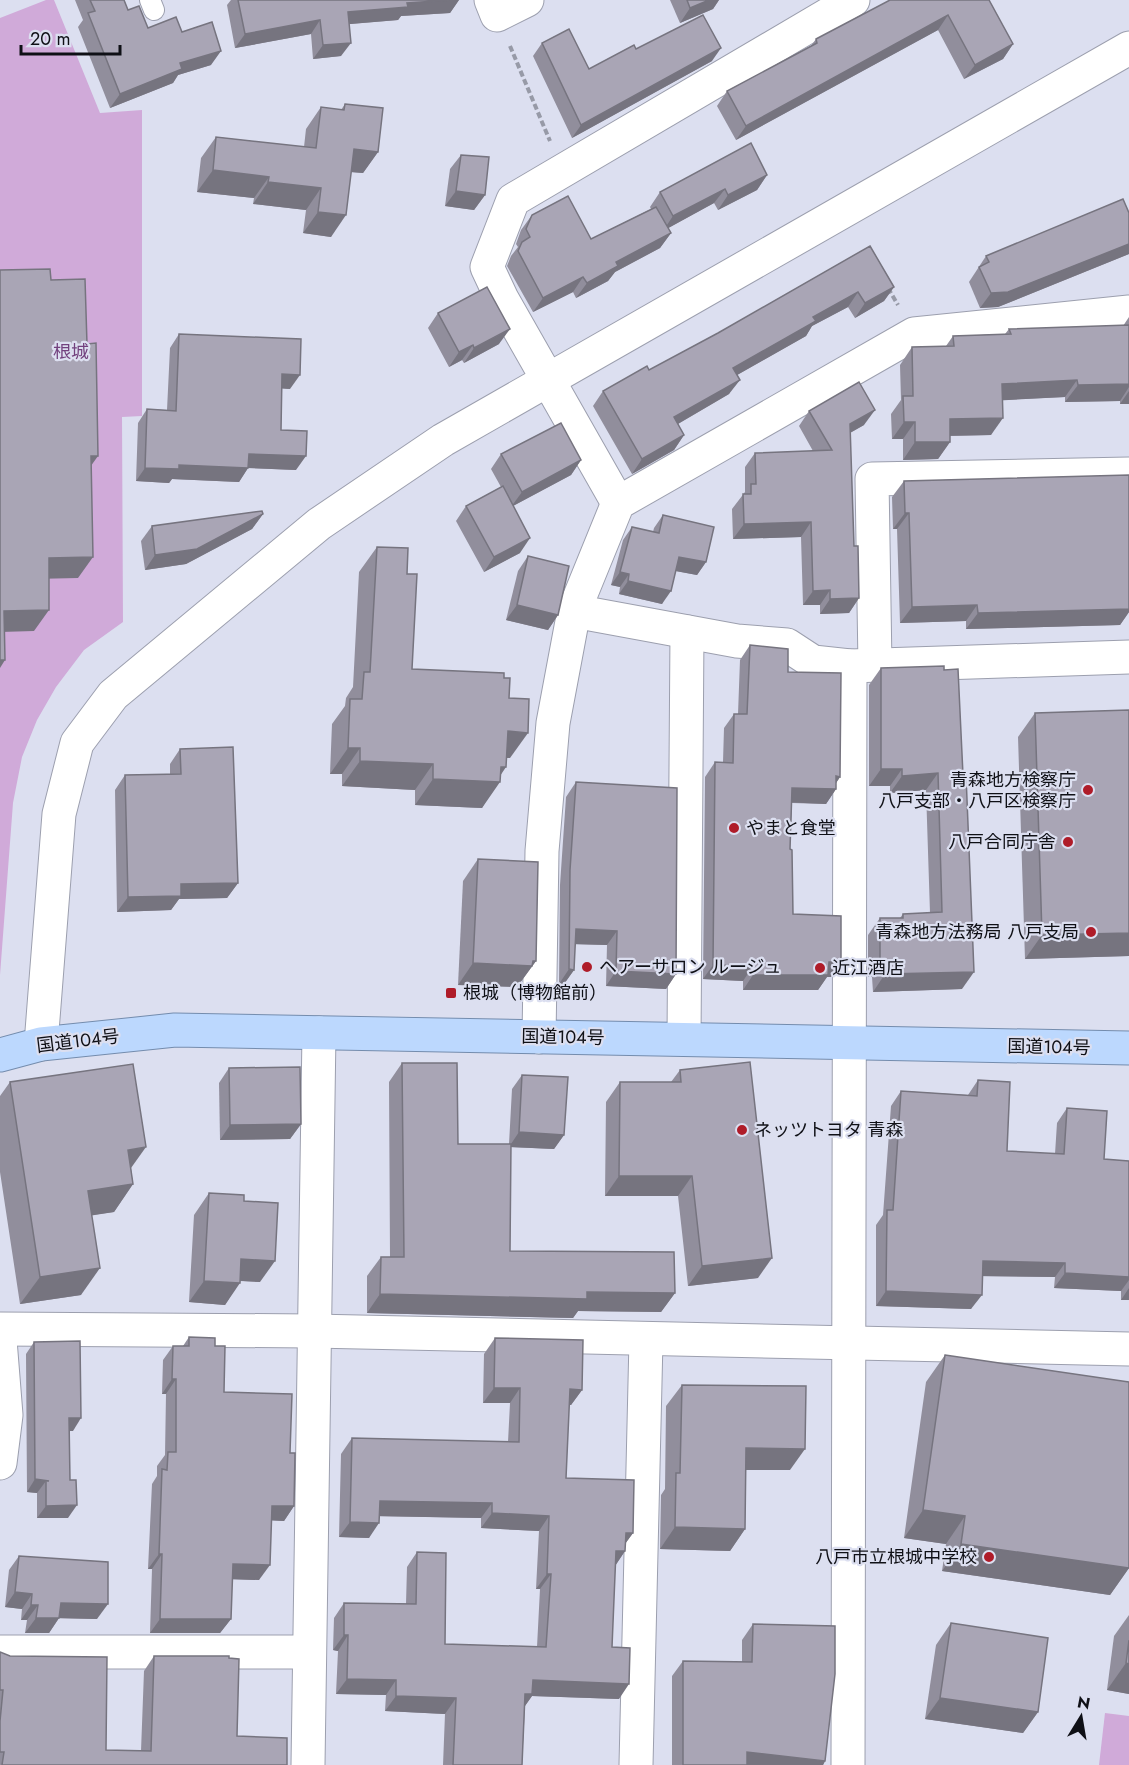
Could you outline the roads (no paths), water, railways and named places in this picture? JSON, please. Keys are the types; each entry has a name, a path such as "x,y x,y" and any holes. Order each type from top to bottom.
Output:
{"highway":[{"name":"国道104号","path":"0,1055 41,1044 175,1030 1129,1048"}],"street":[{"path":"494,7 526,0"},
{"path":"618,502 502,299 487,267 513,200 853,0"},
{"path":"41,1044 59,814 77,743 113,695 319,524 443,440 548,377 1129,48"},
{"path":"539,1037 545,816 553,723 574,611 618,502 914,334 1129,312"},
{"path":"848,1765 849,1042 862,666 872,479 1129,474"},
{"path":"574,611 737,641 787,645 813,662 862,666 1129,657"},
{"path":"684,1039 687,632"},
{"path":"308,1765 319,1033"},
{"path":"0,1329 313,1331 850,1345 1129,1349"},
{"path":"0,1340 6,1415 0,1463"},
{"path":"636,1765 646,1340"},
{"path":"0,1652 309,1652"}],"place":[{"name":"青森地方検察庁 八戸支部・八戸区検察庁","path":"1088,790"},
{"name":"やまと食堂","path":"734,828"},
{"name":"八戸合同庁舎","path":"1068,842"},
{"name":"青森地方法務局 八戸支局","path":"1091,932"},
{"name":"ヘアーサロン ルージュ","path":"587,967"},
{"name":"近江酒店","path":"820,968"},
{"name":"根城（博物館前）","path":"451,993"},
{"name":"ネッツトヨタ 青森","path":"742,1130"},
{"name":"八戸市立根城中学校","path":"989,1557"}],"park label":[{"name":"根城","path":"71,352"}]}
